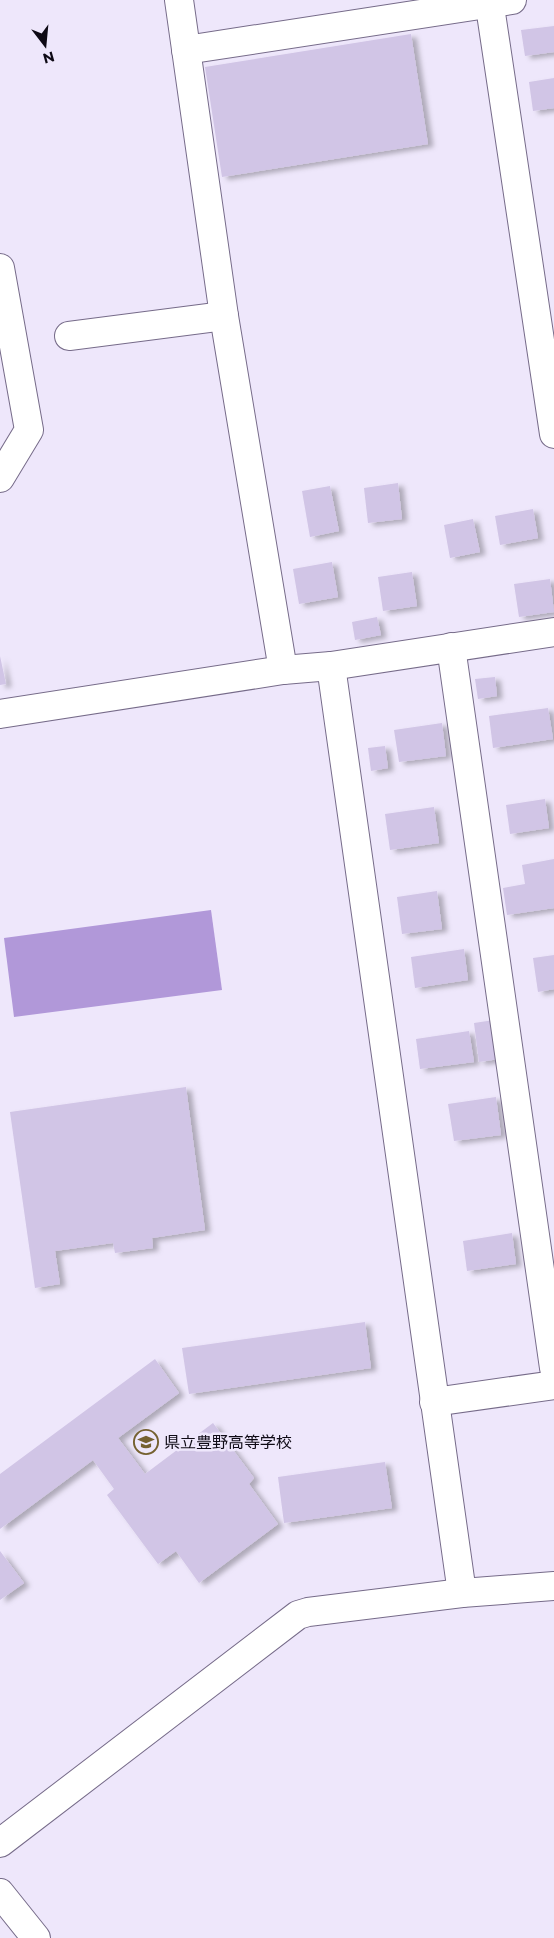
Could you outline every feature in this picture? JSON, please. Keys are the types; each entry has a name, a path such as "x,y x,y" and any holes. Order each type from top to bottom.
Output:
{"street":[{"path":"179,0 224,316 283,670"},
{"path":"186,50 497,1 554,434"},
{"path":"0,268 7,338 29,430 0,478"},
{"path":"69,336 224,316"},
{"path":"0,714 283,670 331,666 554,632"},
{"path":"451,647 554,1368"},
{"path":"331,666 462,1593"},
{"path":"434,1402 554,1385"},
{"path":"0,1843 298,1615 308,1612 462,1593 554,1586"},
{"path":"0,1893 36,1938"}],"shaded area":[{"path":"211,910 222,990 14,1017 4,938"}],"building":[{"path":"554,26 554,52 525,56 521,30"},
{"path":"411,34 428,144 222,177 205,67"},
{"path":"554,78 554,108 533,111 529,82"},
{"path":"398,483 402,519 368,523 364,488"},
{"path":"330,486 339,531 310,537 302,491"},
{"path":"533,509 538,538 500,545 495,516"},
{"path":"473,519 480,552 450,558 444,525"},
{"path":"332,562 338,597 299,604 293,569"},
{"path":"412,572 417,606 383,611 378,577"},
{"path":"550,579 554,612 519,617 514,584"},
{"path":"377,617 381,635 355,640 352,622"},
{"path":"0,656 6,684 0,685"},
{"path":"495,677 497,696 478,699 475,679"},
{"path":"548,708 553,739 493,748 489,716"},
{"path":"442,723 446,756 399,762 394,730"},
{"path":"385,746 388,768 371,771 368,748"},
{"path":"545,799 549,828 510,834 506,805"},
{"path":"434,807 439,843 390,850 385,814"},
{"path":"554,859 554,908 507,915 503,888 525,884 522,865"},
{"path":"437,891 442,929 402,934 397,897"},
{"path":"464,949 468,980 415,988 411,957"},
{"path":"554,955 554,989 538,992 533,958"},
{"path":"494,1020 499,1059 479,1062 474,1023"},
{"path":"469,1031 474,1062 420,1069 416,1039"},
{"path":"186,1087 205,1230 152,1238 153,1248 115,1253 113,1243 55,1251 60,1284 35,1288 10,1112"},
{"path":"496,1097 501,1135 454,1141 448,1104"},
{"path":"512,1233 516,1264 467,1271 463,1241"},
{"path":"365,1322 371,1368 189,1394 182,1348"},
{"path":"155,1359 179,1393 118,1438 145,1474 213,1423 254,1478 249,1484 278,1524 199,1583 176,1551 158,1564 107,1495 114,1489 93,1460 0,1529 0,1474"},
{"path":"385,1462 392,1508 284,1523 278,1477"},
{"path":"0,1551 24,1583 0,1600"}],"place":[{"name":"県立豊野高等学校","path":"146,1442"}]}
